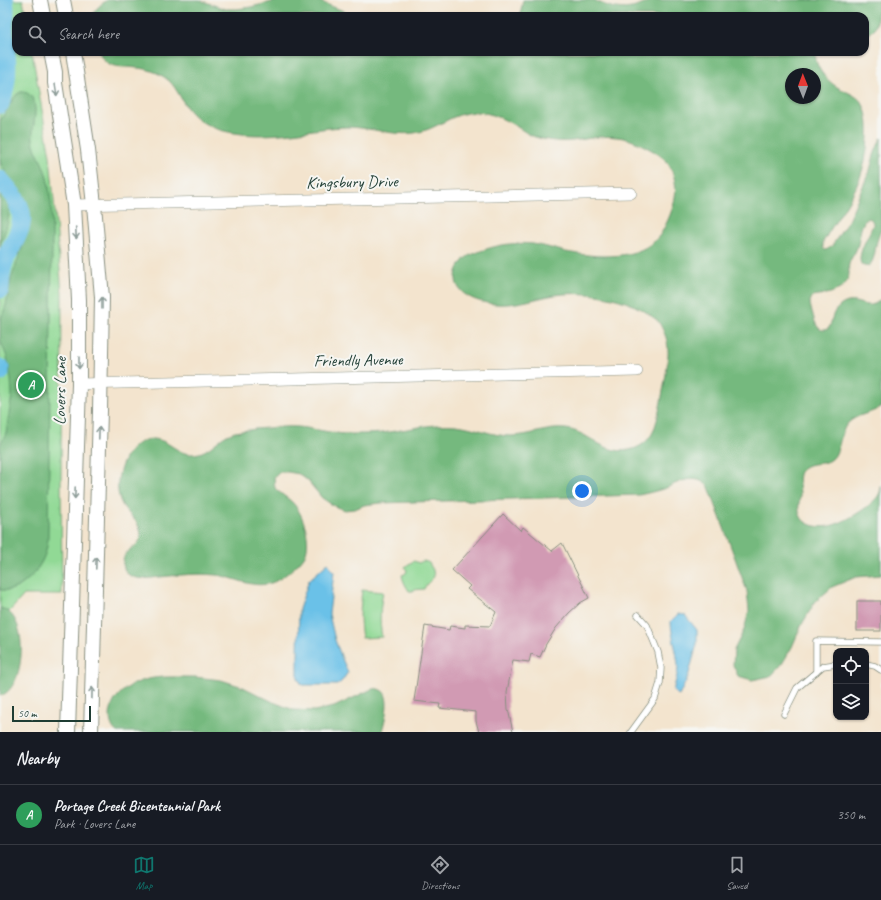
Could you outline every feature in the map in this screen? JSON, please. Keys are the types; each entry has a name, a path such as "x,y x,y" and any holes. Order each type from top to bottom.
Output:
{"street":[{"path":"40,0 42,12"},
{"path":"63,0 65,12"},
{"name":"Lovers Lane","path":"52,56 74,205 79,300 79,384 68,732"},
{"path":"74,56 88,150 102,297 92,732"},
{"name":"Kingsbury Drive","path":"74,205 631,193"},
{"name":"Friendly Avenue","path":"79,384 636,371"}],"lane":[{"path":"631,732 655,699 660,683 661,668 658,652 648,624 638,615"},
{"path":"816,672 816,641 881,642"},
{"path":"784,714 797,688 823,666 833,664"},
{"path":"869,665 875,666 881,670"}],"green space":[{"path":"0,0 23,0 25,12 12,12 12,56 33,56 50,156 62,293 62,595 24,595 9,612 0,608"},
{"path":"107,0 200,0 225,9 237,9 280,0 316,0 346,12 95,12"},
{"path":"523,0 594,0 608,6 622,9 636,7 651,0 880,0 875,29 869,34 869,12 521,12"},
{"path":"101,56 816,56 816,62 819,68 785,68 785,104 821,104 821,72 833,84 854,95 860,100 865,109 868,126 866,153 860,178 851,197 823,242 823,248 825,250 832,246 848,221 870,170 881,138 881,229 872,262 867,266 862,265 860,261 861,252 873,226 871,219 867,218 862,225 858,246 850,262 849,276 844,286 827,294 813,296 810,306 818,327 826,330 830,326 835,311 840,306 851,302 871,305 881,299 881,407 848,423 843,431 835,456 832,459 803,468 799,474 798,480 800,494 799,510 802,519 808,524 821,527 835,525 869,505 879,495 881,485 881,575 856,577 832,587 815,602 782,664 771,676 752,680 738,676 733,665 734,650 744,630 749,611 747,591 709,487 699,480 694,479 639,495 381,503 344,510 334,506 322,498 308,481 299,474 280,472 274,477 275,488 292,502 300,513 307,535 307,549 303,558 280,579 275,582 257,585 209,574 188,574 144,578 135,578 131,576 125,571 123,558 140,540 141,534 137,523 120,500 118,482 123,462 135,446 144,441 153,439 159,440 188,454 194,454 205,451 222,438 234,432 255,429 294,427 341,434 368,434 430,426 456,425 504,436 525,435 552,429 566,429 575,431 604,446 620,451 633,449 640,446 650,437 656,425 667,364 668,352 666,336 657,320 629,303 596,295 563,294 513,304 496,304 479,301 464,294 459,289 456,282 456,274 464,260 472,254 498,246 518,243 533,244 566,252 603,256 629,254 641,250 651,244 663,231 672,209 676,188 672,171 665,160 641,144 621,138 611,137 568,141 547,140 533,136 494,115 477,112 460,115 423,131 406,134 356,127 270,135 249,135 228,132 202,122 191,113 172,84 164,77 145,69 121,67 109,64"},
{"path":"21,92 27,93 34,102 35,115 33,140 35,149 46,174 52,212 48,538 46,552 35,572 19,586 11,590 0,590 0,445 6,433 12,395 7,357 0,340 0,322 6,305 11,279 24,242 28,221 25,209 0,162 0,121 13,99"},
{"path":"0,190 8,203 9,217 0,246"},
{"path":"414,561 419,563 425,561 429,563 433,570 434,577 424,589 409,591 402,575 407,571 405,567"},
{"path":"362,590 383,592 380,614 382,637 362,638 360,614"},
{"path":"0,608 9,612 15,621 21,644 21,658 15,681 8,691 0,696"},
{"path":"159,677 195,677 221,680 243,687 273,702 294,710 314,711 334,707 372,689 383,691 386,696 387,708 382,732 117,732 114,729 110,718 111,708 119,695 132,685"}],"water":[{"path":"328,563 334,572 329,614 335,640 348,672 342,681 337,685 302,685 298,678 299,609 309,580"},
{"path":"678,614 685,615 697,630 697,644 688,677 679,696 673,691 678,666 671,621"}],"building":[{"path":"503,514 521,531 523,527 552,551 562,543 589,598 580,603 569,613 556,628 540,657 531,654 529,662 513,660 507,692 508,709 513,732 479,732 476,721 476,712 439,708 440,704 414,701 425,626 449,630 450,626 465,628 465,625 490,626 496,612 467,589 470,586 452,570"},
{"path":"857,601 881,601 881,631 857,631"}],"waterway":[{"path":"0,104 4,92 7,73 4,31 4,0"},
{"path":"0,180 15,199 21,210 22,218 18,233 3,265 0,289"}],"place":[{"name":"Portage Creek Bicentennial Park","path":"31,385"}]}
